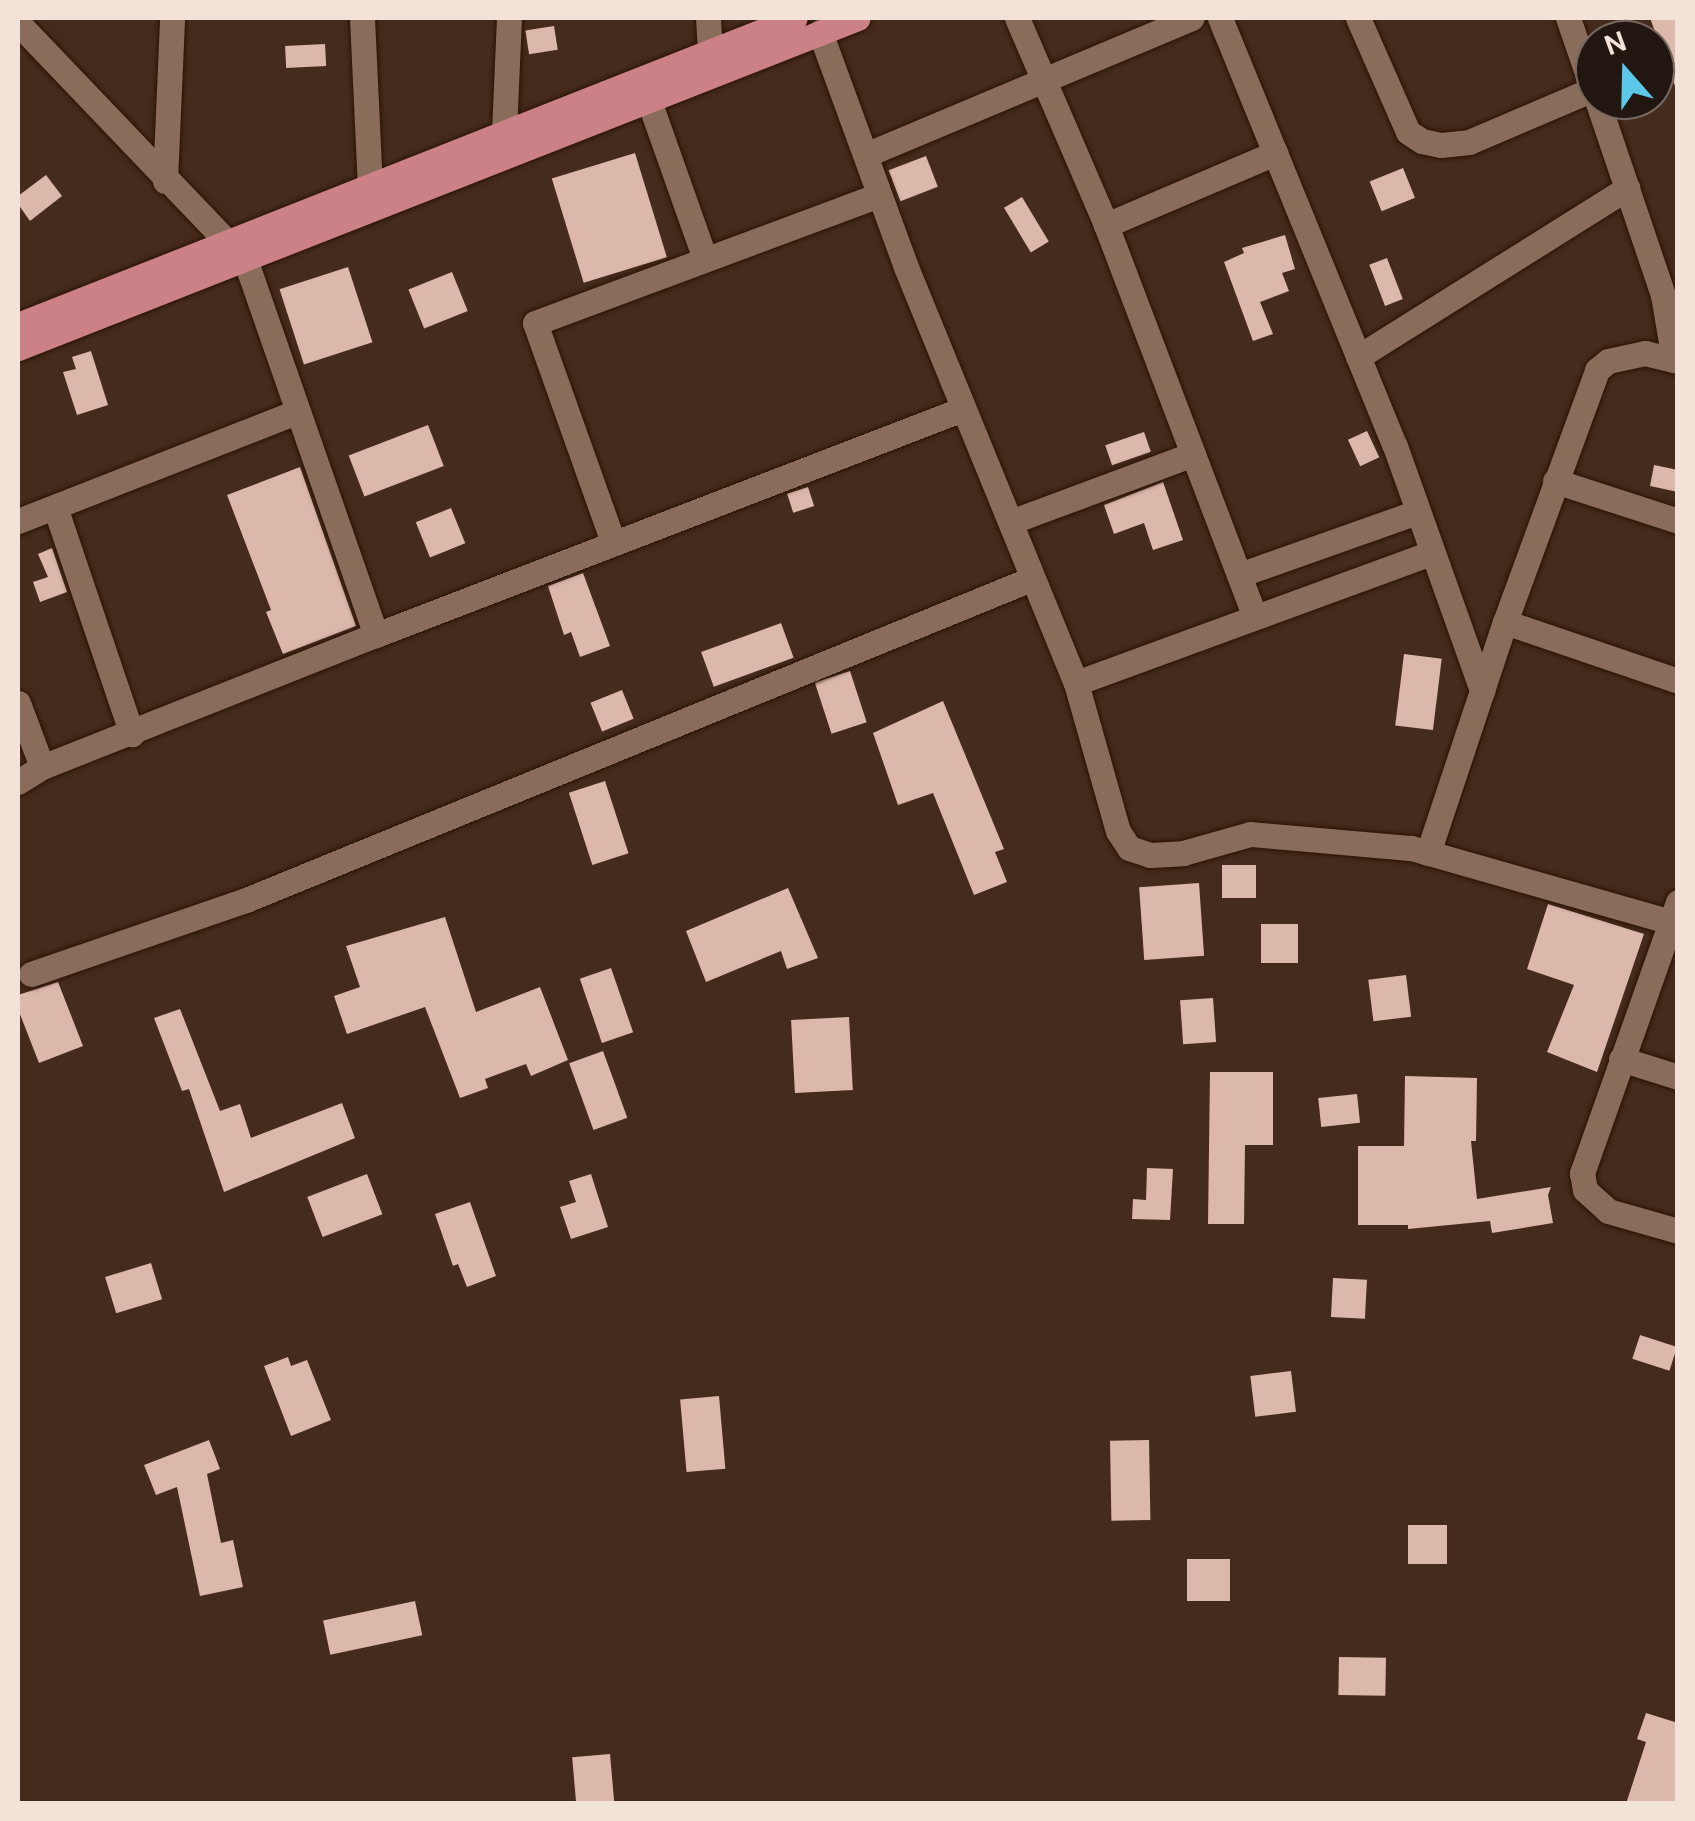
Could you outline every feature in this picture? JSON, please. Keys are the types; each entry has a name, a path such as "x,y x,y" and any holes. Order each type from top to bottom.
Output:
{"main road":[{"path":"368,198 496,158 648,98 795,18"},
{"path":"18,348 368,198 504,132 711,62 858,18"},
{"path":"18,325 238,252"}],"street":[{"path":"165,181 172,18"},
{"path":"362,18 368,198"},
{"path":"496,158 504,132 509,18"},
{"path":"708,18 711,62"},
{"path":"1017,18 1106,225 1255,616"},
{"path":"868,154 1192,18"},
{"path":"1220,18 1358,357 1482,691"},
{"path":"1358,18 1408,132 1422,141 1441,145 1469,142 1575,102"},
{"path":"18,24 165,181 238,252 376,635"},
{"path":"820,32 962,409 1013,520 1032,578 1076,682 1118,830 1129,848 1150,855 1183,853 1250,834 1428,854 1675,916 1582,1173 1584,1190 1608,1211 1678,1231"},
{"path":"648,98 705,259"},
{"path":"1428,854 1505,622 1597,370 1608,361 1645,352 1676,360 1664,295 1604,120"},
{"path":"1106,225 1275,153"},
{"path":"1358,357 1627,188"},
{"path":"613,542 536,324 879,195"},
{"path":"18,782 42,768 376,635 962,409"},
{"path":"18,521 296,412"},
{"path":"1013,520 1193,454"},
{"path":"1555,481 1678,521"},
{"path":"54,507 132,734"},
{"path":"1239,575 1417,512"},
{"path":"1076,682 1431,552"},
{"path":"30,974 246,900 1032,578"},
{"path":"1505,622 1678,681"},
{"path":"18,703 42,768"},
{"path":"1621,1059 1678,1077"}],"building":[{"path":"1678,18 1678,85 1675,86 1675,20 1651,20"},
{"path":"554,26 558,50 529,54 525,31"},
{"path":"325,44 326,66 286,68 285,46"},
{"path":"635,153 667,257 584,283 552,178"},
{"path":"926,156 938,187 900,201 889,170"},
{"path":"1403,168 1415,198 1382,211 1370,181"},
{"path":"46,175 62,196 30,221 18,204 18,196"},
{"path":"1022,197 1049,242 1031,252 1004,208"},
{"path":"1285,235 1295,269 1282,273 1289,291 1260,302 1273,334 1253,341 1224,262 1244,253 1242,248"},
{"path":"1387,258 1403,299 1385,306 1369,265"},
{"path":"348,267 372,342 304,364 280,289"},
{"path":"452,272 468,311 424,329 408,290"},
{"path":"91,351 108,405 77,415 63,372 76,369 72,357"},
{"path":"428,425 444,466 364,497 349,455"},
{"path":"1367,431 1379,457 1360,466 1348,440"},
{"path":"1144,432 1151,452 1112,465 1105,445"},
{"path":"1654,465 1678,470 1678,492 1650,486"},
{"path":"300,467 356,626 283,654 266,612 271,610 227,495"},
{"path":"1163,482 1183,540 1153,550 1144,523 1114,534 1104,505"},
{"path":"808,487 814,506 793,513 787,494"},
{"path":"451,508 465,543 430,557 416,522"},
{"path":"52,548 67,592 40,602 33,582 48,577 38,554"},
{"path":"583,573 610,646 580,657 571,632 564,635 548,586"},
{"path":"781,623 794,658 714,687 701,652"},
{"path":"1404,654 1442,659 1433,730 1395,725"},
{"path":"850,671 867,722 831,734 815,682"},
{"path":"622,690 634,719 602,731 590,703"},
{"path":"943,701 1004,849 995,852 1007,882 974,895 933,793 898,805 873,733"},
{"path":"605,781 628,853 592,865 569,793"},
{"path":"1222,865 1256,865 1256,898 1222,898"},
{"path":"1199,883 1204,956 1144,960 1139,887"},
{"path":"788,888 818,958 787,969 781,951 706,982 686,931"},
{"path":"1548,904 1644,934 1597,1072 1547,1052 1574,985 1527,969"},
{"path":"445,917 476,1012 540,987 568,1060 531,1076 526,1064 485,1079 488,1088 460,1098 425,1007 347,1034 334,996 360,987 346,946"},
{"path":"1261,924 1298,924 1298,963 1261,963"},
{"path":"611,968 633,1032 602,1043 580,979"},
{"path":"1406,975 1411,1017 1373,1021 1368,980"},
{"path":"58,982 83,1046 39,1063 18,1009 18,995"},
{"path":"1213,998 1216,1042 1183,1044 1180,1000"},
{"path":"180,1009 220,1111 240,1104 251,1138 342,1103 355,1138 224,1192 189,1089 182,1091 154,1018"},
{"path":"849,1017 853,1090 795,1093 791,1020"},
{"path":"603,1051 627,1118 593,1130 569,1063"},
{"path":"1210,1072 1273,1072 1273,1145 1245,1145 1244,1224 1208,1224"},
{"path":"1405,1076 1477,1078 1476,1141 1471,1141 1477,1199 1551,1187 1548,1195 1553,1223 1492,1233 1490,1221 1408,1229 1408,1225 1358,1225 1358,1146 1404,1146"},
{"path":"1357,1094 1360,1123 1321,1127 1318,1098"},
{"path":"1147,1168 1173,1169 1170,1220 1132,1219 1133,1199 1146,1200"},
{"path":"367,1174 382,1214 323,1237 307,1197"},
{"path":"591,1174 608,1227 571,1239 560,1207 576,1202 569,1181"},
{"path":"470,1202 496,1276 467,1287 458,1264 453,1266 435,1214"},
{"path":"151,1263 162,1299 116,1313 105,1277"},
{"path":"1333,1278 1367,1280 1365,1319 1331,1317"},
{"path":"1640,1335 1677,1347 1669,1371 1632,1359"},
{"path":"288,1357 291,1366 307,1360 331,1420 291,1436 264,1366"},
{"path":"1291,1371 1296,1412 1255,1417 1250,1376"},
{"path":"719,1396 725,1469 687,1472 680,1399"},
{"path":"209,1440 220,1469 207,1474 221,1543 233,1540 243,1587 200,1596 177,1487 156,1495 144,1465"},
{"path":"1149,1440 1150,1520 1111,1521 1110,1441"},
{"path":"1408,1525 1447,1525 1447,1564 1408,1564"},
{"path":"1187,1559 1230,1559 1230,1601 1187,1601"},
{"path":"415,1601 422,1635 330,1655 323,1621"},
{"path":"1339,1657 1386,1658 1385,1696 1338,1695"},
{"path":"1646,1713 1678,1723 1678,1804 1626,1804 1646,1742 1637,1739"},
{"path":"610,1754 614,1804 576,1804 572,1757"}]}
